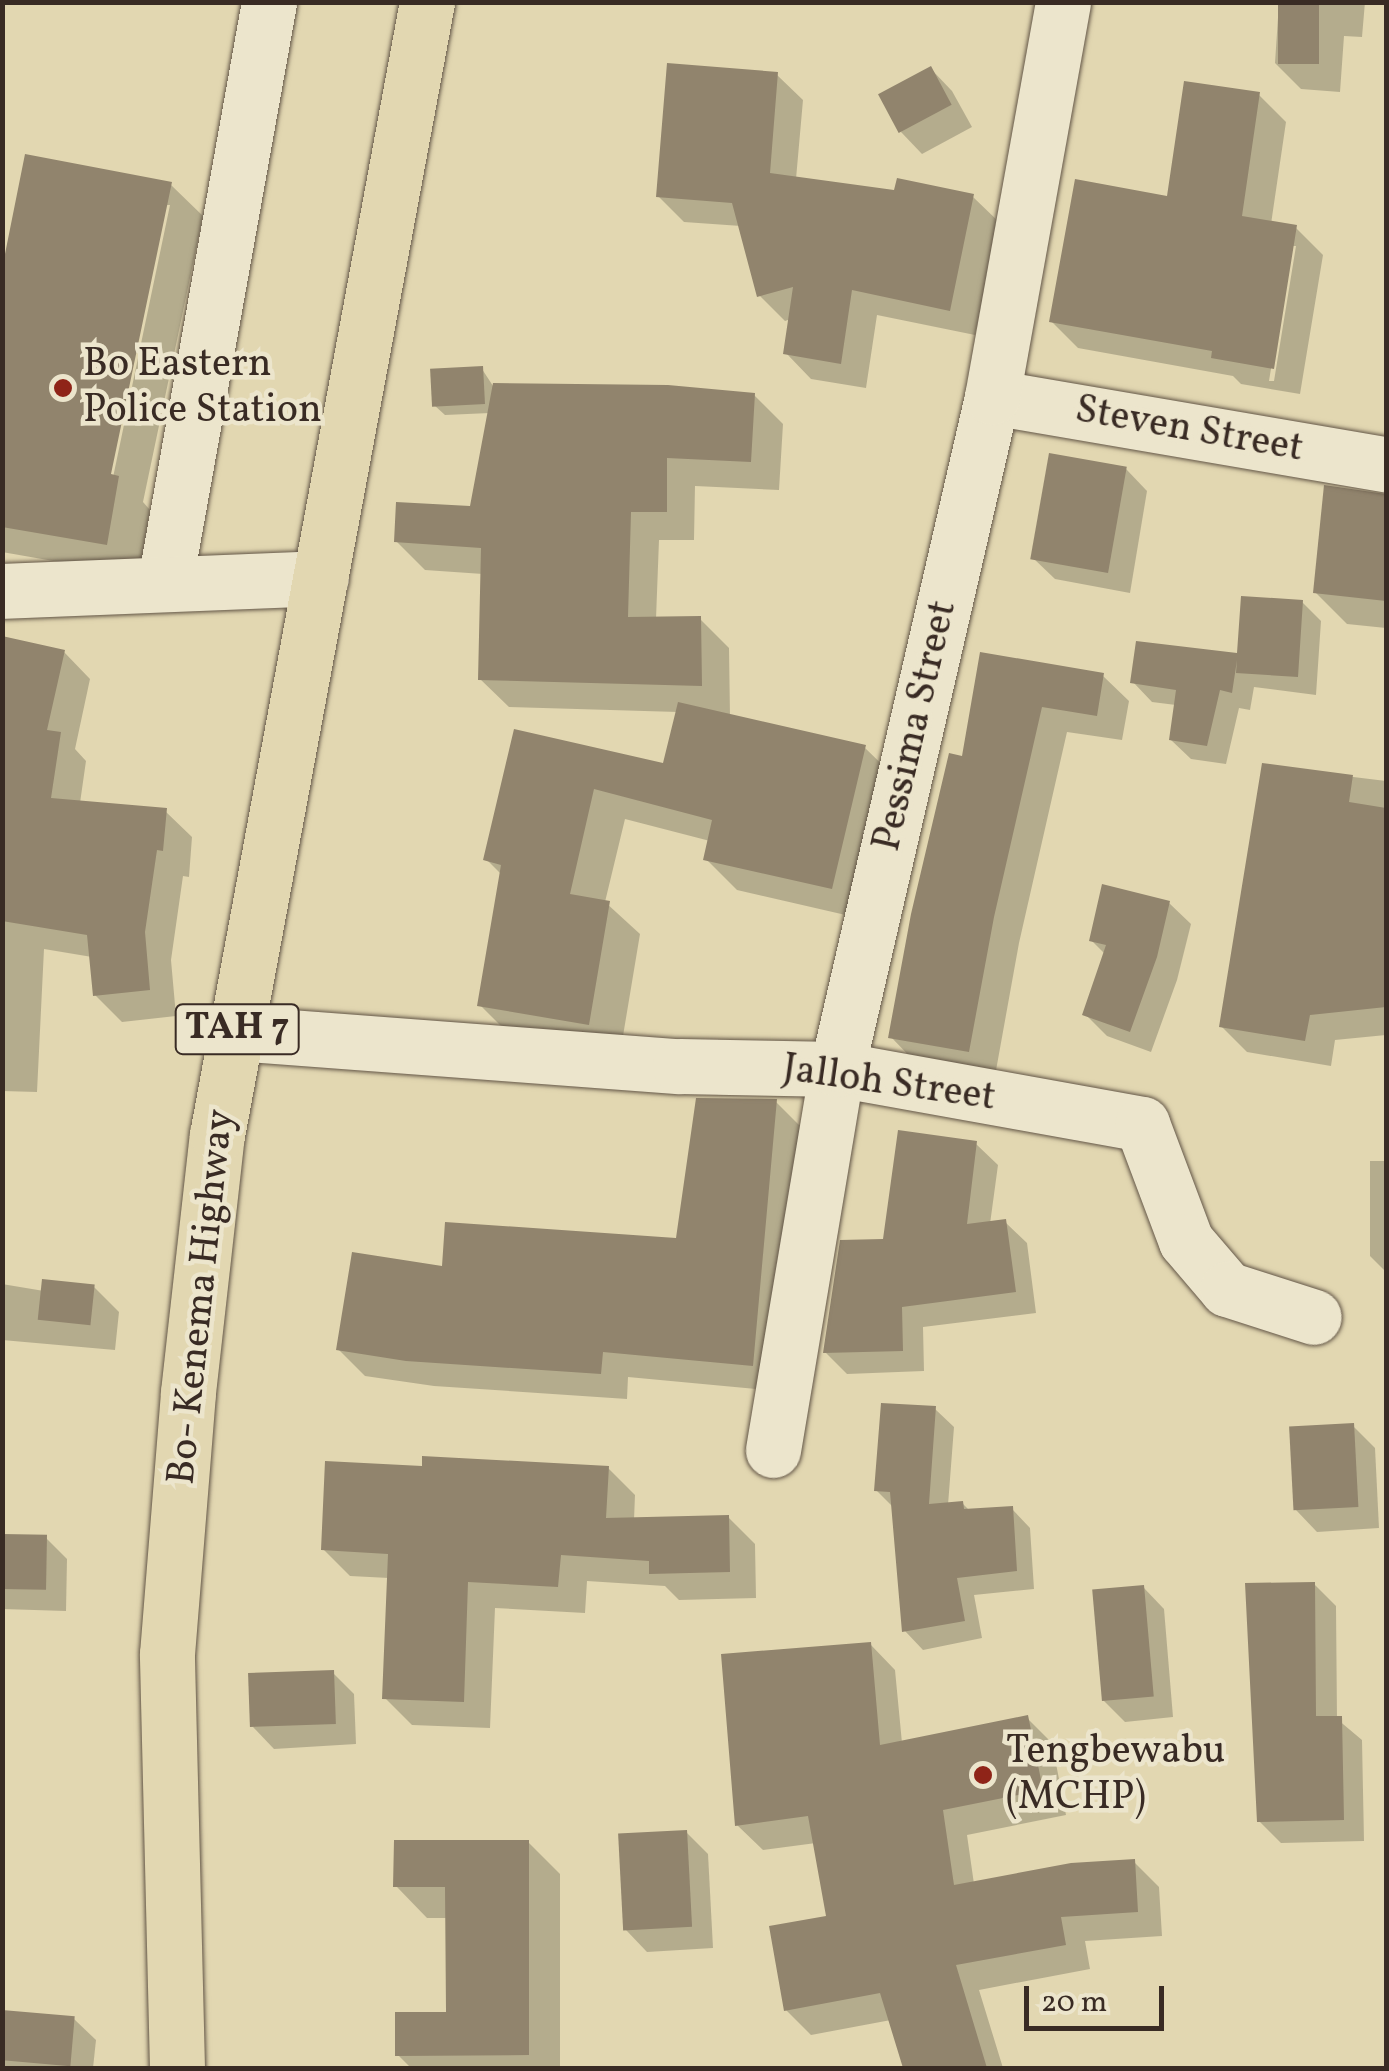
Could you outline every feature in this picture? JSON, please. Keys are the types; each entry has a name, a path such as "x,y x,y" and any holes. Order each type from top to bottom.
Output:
{"highway":[{"name":"Bo- Kenema Highway","path":"178,2068 167,1654 188,1392 217,1135 427,2"}],"street":[{"path":"165,582 269,2"},
{"name":"Pessima Street","path":"773,1450 837,1069 992,397 1064,2"},
{"name":"Steven Street","path":"992,397 1386,464"},
{"path":"2,591 322,578"},
{"name":"Jalloh Street","path":"236,1033 680,1066 837,1069 1142,1124 1186,1241 1227,1289 1314,1318"}],"building":[{"path":"1278,2 1319,2 1319,64 1278,64"},
{"path":"667,63 778,72 770,173 894,190 897,178 974,194 950,311 852,290 841,364 783,354 793,287 757,297 732,203 656,197"},
{"path":"931,66 952,105 899,133 878,94"},
{"path":"1184,81 1260,92 1242,216 1297,225 1274,369 1211,358 1212,351 1049,322 1075,179 1167,196"},
{"path":"25,154 172,182 111,474 119,476 107,545 2,527 2,269"},
{"path":"483,366 485,404 432,407 430,369"},
{"path":"493,383 668,385 755,393 751,462 667,458 667,512 631,512 628,617 701,616 702,686 478,680 481,548 394,542 396,502 470,506"},
{"path":"1049,453 1127,467 1108,573 1030,559"},
{"path":"1324,485 1386,494 1386,601 1313,593"},
{"path":"1241,596 1303,600 1298,677 1236,673 1237,660 1232,693 1220,690 1207,746 1169,740 1176,690 1130,683 1136,641 1237,653"},
{"path":"2,636 65,650 47,730 61,732 51,798 167,808 163,851 157,850 145,932 150,990 93,996 87,935 2,921"},
{"path":"980,652 1104,673 1097,716 1042,707 994,917 969,1052 888,1038 911,914 949,753 962,756"},
{"path":"678,702 866,745 832,889 703,860 712,820 594,789 570,894 610,901 589,1025 477,1006 501,865 483,860 514,729 663,763"},
{"path":"1262,763 1353,775 1349,802 1386,808 1386,1007 1310,1015 1305,1041 1219,1027"},
{"path":"1102,884 1170,901 1157,957 1130,1032 1082,1015 1106,945 1089,941"},
{"path":"696,1098 777,1099 753,1366 603,1352 601,1374 406,1361 336,1350 352,1252 442,1266 445,1222 676,1238"},
{"path":"898,1130 977,1141 967,1224 1006,1219 1016,1292 902,1307 903,1351 823,1353 840,1240 883,1239"},
{"path":"42,1279 95,1285 90,1325 38,1320"},
{"path":"881,1403 936,1406 929,1504 963,1501 964,1509 1013,1506 1017,1571 957,1578 965,1621 902,1632 890,1492 874,1491"},
{"path":"1354,1423 1358,1507 1293,1510 1289,1426"},
{"path":"422,1456 609,1466 606,1518 729,1515 730,1572 649,1574 649,1561 561,1555 558,1587 468,1582 464,1702 382,1699 388,1554 321,1550 325,1461 422,1466"},
{"path":"2,1534 47,1535 46,1590 2,1589"},
{"path":"1315,1582 1316,1716 1342,1716 1344,1820 1257,1822 1245,1583"},
{"path":"1144,1585 1154,1697 1102,1701 1092,1590"},
{"path":"871,1642 880,1745 1028,1715 1043,1790 943,1810 954,1885 1071,1863 1135,1859 1138,1912 1061,1917 1066,1945 956,1965 987,2068 903,2068 880,1993 784,2011 769,1926 826,1916 808,1816 735,1826 721,1654"},
{"path":"334,1670 336,1724 250,1727 248,1673"},
{"path":"687,1830 692,1927 623,1930 618,1834"},
{"path":"394,1840 529,1840 529,2055 395,2056 395,2012 446,2012 445,1887 393,1887"},
{"path":"2,2010 75,2016 70,2066 2,2060"}],"place":[{"name":"Bo Eastern Police Station","path":"63,388"},
{"name":"Tengbewabu (MCHP)","path":"983,1775"}]}
